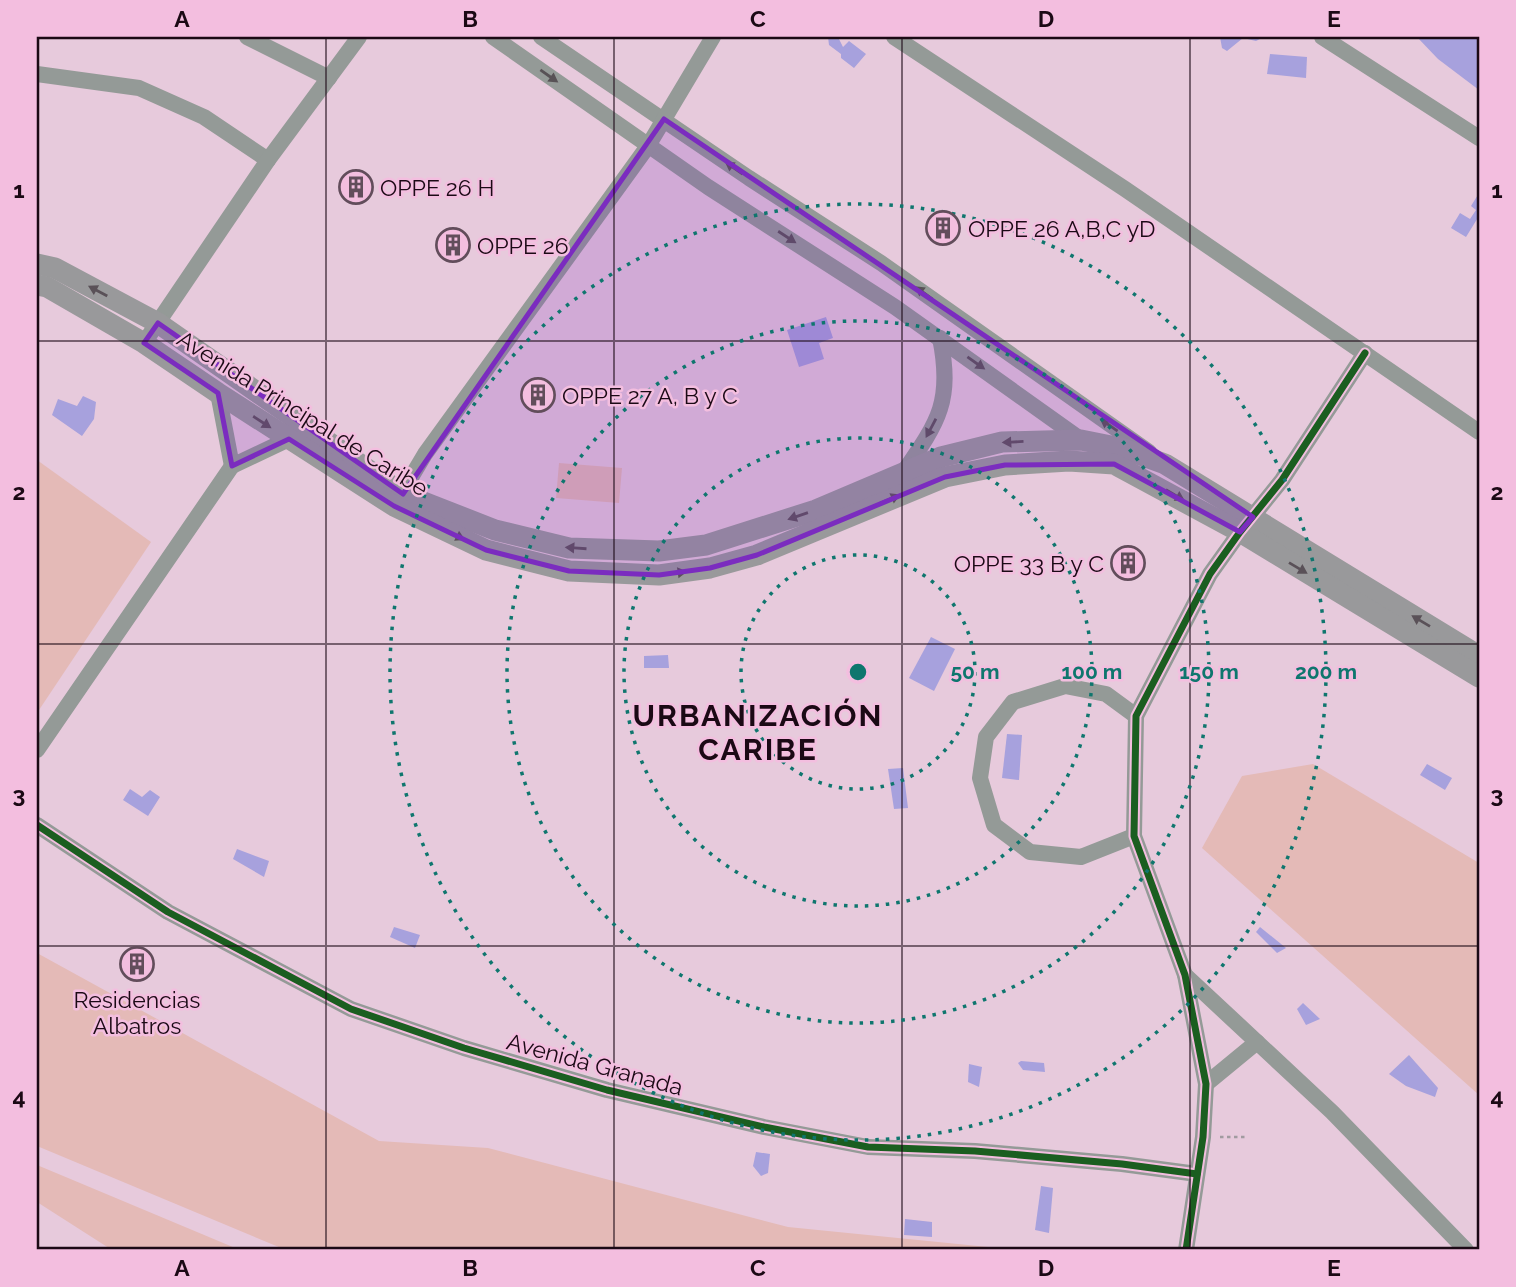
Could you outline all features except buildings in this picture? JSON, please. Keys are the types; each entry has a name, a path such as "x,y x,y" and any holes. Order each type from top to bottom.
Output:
{"main road":[{"name":"Avenida Principal de Caribe","path":"37,264 55,268 158,323 398,500 495,530 569,548 659,551 706,545 816,510 941,457 1002,442 1081,440 1121,448 1165,464 1246,525 1479,677"},
{"name":"Avenida Principal de Caribe","path":"37,285 47,287 144,343 289,439 486,550 569,571 659,575 710,568 757,555 945,477 1006,465 1069,461 1114,464 1246,525 1479,656"}],"street":[{"path":"247,37 329,78"},
{"path":"144,343 268,160 359,37"},
{"path":"493,37 648,146 940,338 1114,464"},
{"path":"541,37 749,178 881,263 1165,464"},
{"path":"398,500 425,454 648,146 713,37"},
{"path":"894,37 1125,189 1479,432"},
{"path":"1322,37 1479,138"},
{"path":"37,74 139,88 204,117 268,160"},
{"path":"903,473 928,435 943,399 946,382 940,338"},
{"path":"1186,1250 1203,1138 1206,1084 1185,975 1134,836 1136,716 1210,574 1282,480 1365,353"},
{"path":"218,393 232,466"},
{"path":"37,750 232,466 289,439"},
{"path":"1134,836 1082,857 1030,852 994,825 980,778 986,737 1013,702 1065,686 1106,694 1136,716"},
{"name":"Avenida Granada","path":"37,825 168,912 351,1009 464,1048 607,1090 764,1127 868,1146 988,1152 1197,1174"},
{"path":"1185,975 1332,1112 1466,1250"},
{"path":"1206,1084 1258,1042"}],"path":[{"path":"1203,1138 1245,1137"}],"highlighted area":[{"path":"664,119 1253,517 1240,532 1114,464 1005,465 945,477 757,555 710,568 659,575 569,571 486,550 394,506 289,439 232,466 218,393 144,343 158,323 403,494"}],"shaded area":[{"path":"828,37 838,37 843,47 849,41 866,54 854,68 829,45"},
{"path":"1220,37 1264,37 1256,41 1243,38 1227,51 1222,48"},
{"path":"1417,37 1479,37 1479,90 1438,59"},
{"path":"1270,54 1307,57 1306,78 1267,74"},
{"path":"1479,193 1479,216 1466,237 1451,228 1460,213 1470,219 1476,210 1471,206"},
{"path":"826,317 833,338 819,343 824,359 799,367 787,330"},
{"path":"83,396 96,402 94,419 82,436 52,415 58,399 77,406"},
{"path":"37,460 151,542 37,713"},
{"path":"559,463 622,468 619,503 556,498"},
{"path":"931,637 955,649 934,691 909,678"},
{"path":"668,655 669,668 644,668 644,656"},
{"path":"1007,734 1022,735 1019,780 1002,778"},
{"path":"1313,764 1479,863 1479,1095 1202,848 1242,776"},
{"path":"1427,764 1452,778 1445,790 1420,775"},
{"path":"903,768 908,808 894,809 888,769"},
{"path":"130,789 142,797 150,790 160,797 148,816 123,800"},
{"path":"237,849 269,861 264,877 233,859"},
{"path":"394,927 420,935 415,948 390,937"},
{"path":"1260,927 1286,948 1277,953 1256,932"},
{"path":"37,953 379,1141 488,1148 788,1227 1018,1250 286,1250 37,1146"},
{"path":"1303,1003 1320,1019 1306,1025 1297,1009"},
{"path":"1409,1055 1438,1088 1435,1097 1406,1086 1389,1074"},
{"path":"1018,1063 1044,1063 1045,1072 1023,1070"},
{"path":"969,1064 982,1067 979,1087 968,1082"},
{"path":"756,1152 770,1154 768,1173 761,1176 753,1166"},
{"path":"37,1165 240,1250 112,1250 37,1202"},
{"path":"1041,1186 1053,1188 1049,1233 1035,1230"},
{"path":"905,1219 932,1222 932,1237 904,1235"}],"cycle path":[{"path":"1186,1250 1203,1137 1206,1084 1185,975 1134,836 1136,716 1210,574 1282,480 1365,353"},
{"path":"37,825 168,912 351,1009 464,1048 607,1090 764,1127 868,1147 975,1151 1122,1164 1197,1174"}],"place":[{"name":"OPPE 26 H","path":"356,187"},
{"name":"OPPE 26 A,B,C yD","path":"943,228"},
{"name":"OPPE 26","path":"453,245"},
{"name":"OPPE 27 A, B y C","path":"538,395"},
{"name":"OPPE 33 B y C","path":"1128,563"},
{"name":"Residencias Albatros","path":"137,964"}],"district":[{"name":"URBANIZACIÓN CARIBE","path":"758,732"}]}
